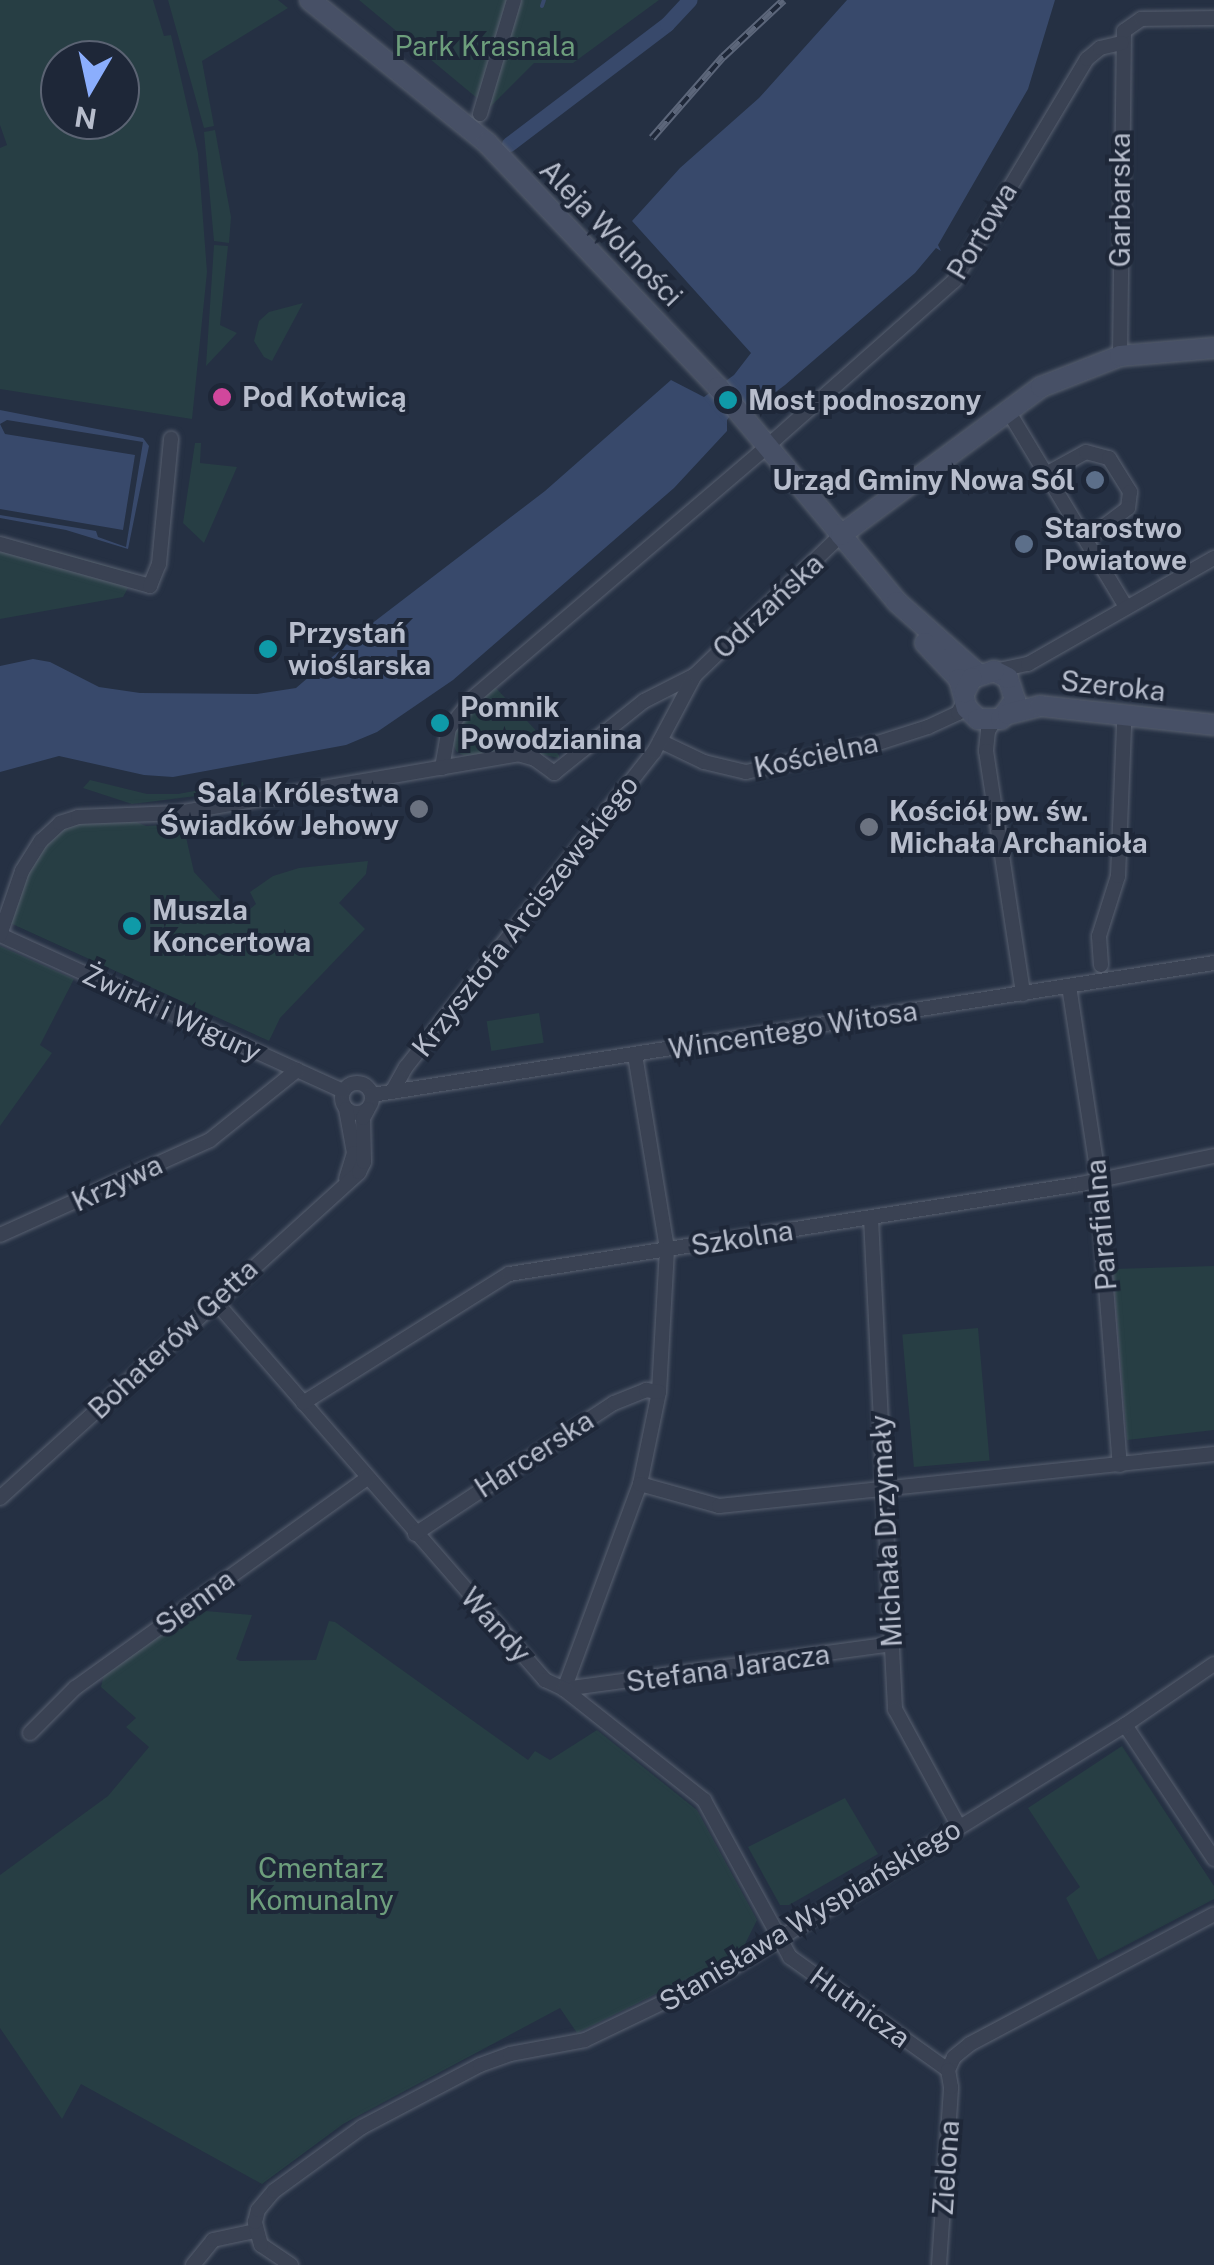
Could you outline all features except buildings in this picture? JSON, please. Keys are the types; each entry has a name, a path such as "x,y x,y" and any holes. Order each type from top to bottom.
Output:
{"street":[{"name":"Aleja Wolności","path":"310,0 487,143 718,387 897,602"},
{"path":"480,114 514,0"},
{"name":"Portowa","path":"442,768 449,728 475,696 954,281 1078,72 1100,48 1121,43 1130,22 1140,18 1214,18"},
{"name":"Garbarska","path":"1120,356 1121,43"},
{"path":"841,536 1041,387 1120,356 1214,348"},
{"path":"1007,409 1088,538 1126,608"},
{"path":"0,544 150,586 158,564 171,439"},
{"path":"1048,473 1086,452 1109,458 1130,492 1128,508 1088,538"},
{"name":"Odrzańska","path":"442,768 518,754 536,759 554,773 628,711 694,676 841,536"},
{"path":"965,696 986,672 1028,664 1214,558"},
{"path":"897,602 986,672 1008,678 1015,692"},
{"path":"897,602 930,650 960,679 972,714 1001,718"},
{"path":"1022,994 986,751 988,731 1001,718 1028,664"},
{"name":"Odrzańska","path":"660,741 694,676"},
{"name":"Kościelna","path":"660,741 704,762 746,772 928,727 958,713 965,696"},
{"name":"Szeroka","path":"1001,718 1040,706 1214,725"},
{"path":"1101,964 1099,936 1118,879 1124,724"},
{"name":"Krzysztofa Arciszewskiego","path":"392,1092 406,1067 660,741"},
{"path":"0,935 22,871 60,824 78,817 178,813 442,768"},
{"name":"Żwirki i Wigury","path":"0,935 343,1091 359,1083 370,1102"},
{"name":"Wincentego Witosa","path":"370,1102 392,1092 1214,964"},
{"name":"Parafialna","path":"1070,986 1098,1178 1120,1464"},
{"path":"564,1689 640,1484 660,1392 667,1249 635,1056"},
{"name":"Krzywa","path":"0,1235 210,1140 297,1070"},
{"path":"343,1091 354,1153 346,1180"},
{"path":"346,1109 359,1113 370,1102"},
{"name":"Bohaterów Getta","path":"0,1498 364,1162 363,1118 370,1102"},
{"name":"Szkolna","path":"303,1403 509,1274 870,1218 1214,1156"},
{"name":"Michała Drzymały","path":"870,1218 897,1718 959,1827"},
{"name":"Wandy","path":"215,1301 545,1680 564,1689 704,1800 778,1937"},
{"name":"Harcerska","path":"415,1534 614,1403 636,1393 660,1392"},
{"path":"640,1484 711,1506 1214,1454"},
{"name":"Sienna","path":"30,1733 75,1688 367,1478"},
{"name":"Stefana Jaracza","path":"564,1689 891,1644"},
{"name":"Stanisława Wyspiańskiego","path":"256,2231 258,2210 274,2190 395,2107 499,2057 585,2040 709,1980 1125,1725 1214,1664"},
{"path":"1125,1725 1214,1859"},
{"path":"948,2070 954,2057 970,2044 1214,1914"},
{"name":"Hutnicza","path":"778,1937 790,1957 948,2070"},
{"name":"Zielona","path":"939,2265 951,2088 948,2070"},
{"path":"193,2265 214,2240 256,2231 265,2250 292,2265"}],"green space":[{"path":"0,0 153,0 164,36 171,35 198,153 207,272 192,419 0,389 0,148 7,145 0,125"},
{"path":"168,0 278,0 288,8 202,61 214,126 204,128"},
{"name":"Park Krasnala","path":"359,0 659,0 573,63 534,63 489,108"},
{"path":"215,130 231,217 229,243 214,241 204,132"},
{"path":"214,245 228,246 220,325 237,333 206,366"},
{"path":"303,303 272,361 264,357 254,341 259,321 269,312"},
{"path":"195,443 201,443 200,463 237,467 204,543 183,523"},
{"path":"0,537 136,574 123,597 0,619"},
{"path":"495,687 559,758 518,750 464,756 456,751 452,741 456,727"},
{"path":"90,780 147,794 178,794 243,782 244,790 132,804 83,788"},
{"path":"129,819 146,826 183,824 194,872 238,919 256,904 250,892 273,876 299,868 368,861 366,874 339,903 365,929 280,1018 269,1041 10,923 28,868 55,835 70,824"},
{"path":"0,946 74,979 40,1045 52,1053 0,1126"},
{"path":"539,1013 544,1043 491,1051 487,1021"},
{"path":"1214,1266 1214,1430 1127,1440 1113,1269"},
{"path":"978,1328 990,1460 914,1467 902,1335"},
{"name":"Cmentarz Komunalny","path":"194,1610 252,1615 236,1659 240,1661 316,1660 329,1621 335,1622 528,1760 535,1751 550,1760 597,1730 697,1810 757,1920 741,1952 577,2033 560,2008 343,2124 262,2184 81,2084 62,2119 0,2028 0,1875 108,1796 149,1747 126,1727 136,1718 101,1687 104,1675"},
{"path":"1122,1746 1214,1886 1214,1899 1098,1960 1066,1898 1080,1887 1028,1808"},
{"path":"845,1798 878,1854 789,1905 780,1905 748,1847"}],"water":[{"path":"847,0 1055,0 1028,89 938,245 941,251 936,248 915,273 785,385 761,403 734,411 727,420 727,431 674,488 453,680 377,732 346,745 173,777 144,775 59,756 0,772 0,666 33,659 50,662 99,687 140,693 257,694 296,688 366,628 545,491 671,380 704,397 734,375 751,353 632,221 680,168 759,98"},
{"path":"0,410 143,438 149,446 128,549 66,530 0,518"}],"pier":[{"path":"7,420 143,442 126,547 98,537 96,531 0,515 0,509 123,530 135,455 5,434 0,424"}],"waterway":[{"path":"542,6 544,0"},
{"path":"509,144 667,24 689,0"}],"railway":[{"path":"652,138 723,57 784,0"}],"place":[{"name":"Pod Kotwicą","path":"222,397"},
{"name":"Most podnoszony","path":"728,400"},
{"name":"Urząd Gminy Nowa Sól","path":"1095,480"},
{"name":"Starostwo Powiatowe","path":"1024,544"},
{"name":"Przystań wioślarska","path":"268,649"},
{"name":"Pomnik Powodzianina","path":"440,723"},
{"name":"Sala Królestwa Świadków Jehowy","path":"419,809"},
{"name":"Kościół pw. św. Michała Archanioła","path":"869,827"},
{"name":"Muszla Koncertowa","path":"132,926"}]}
